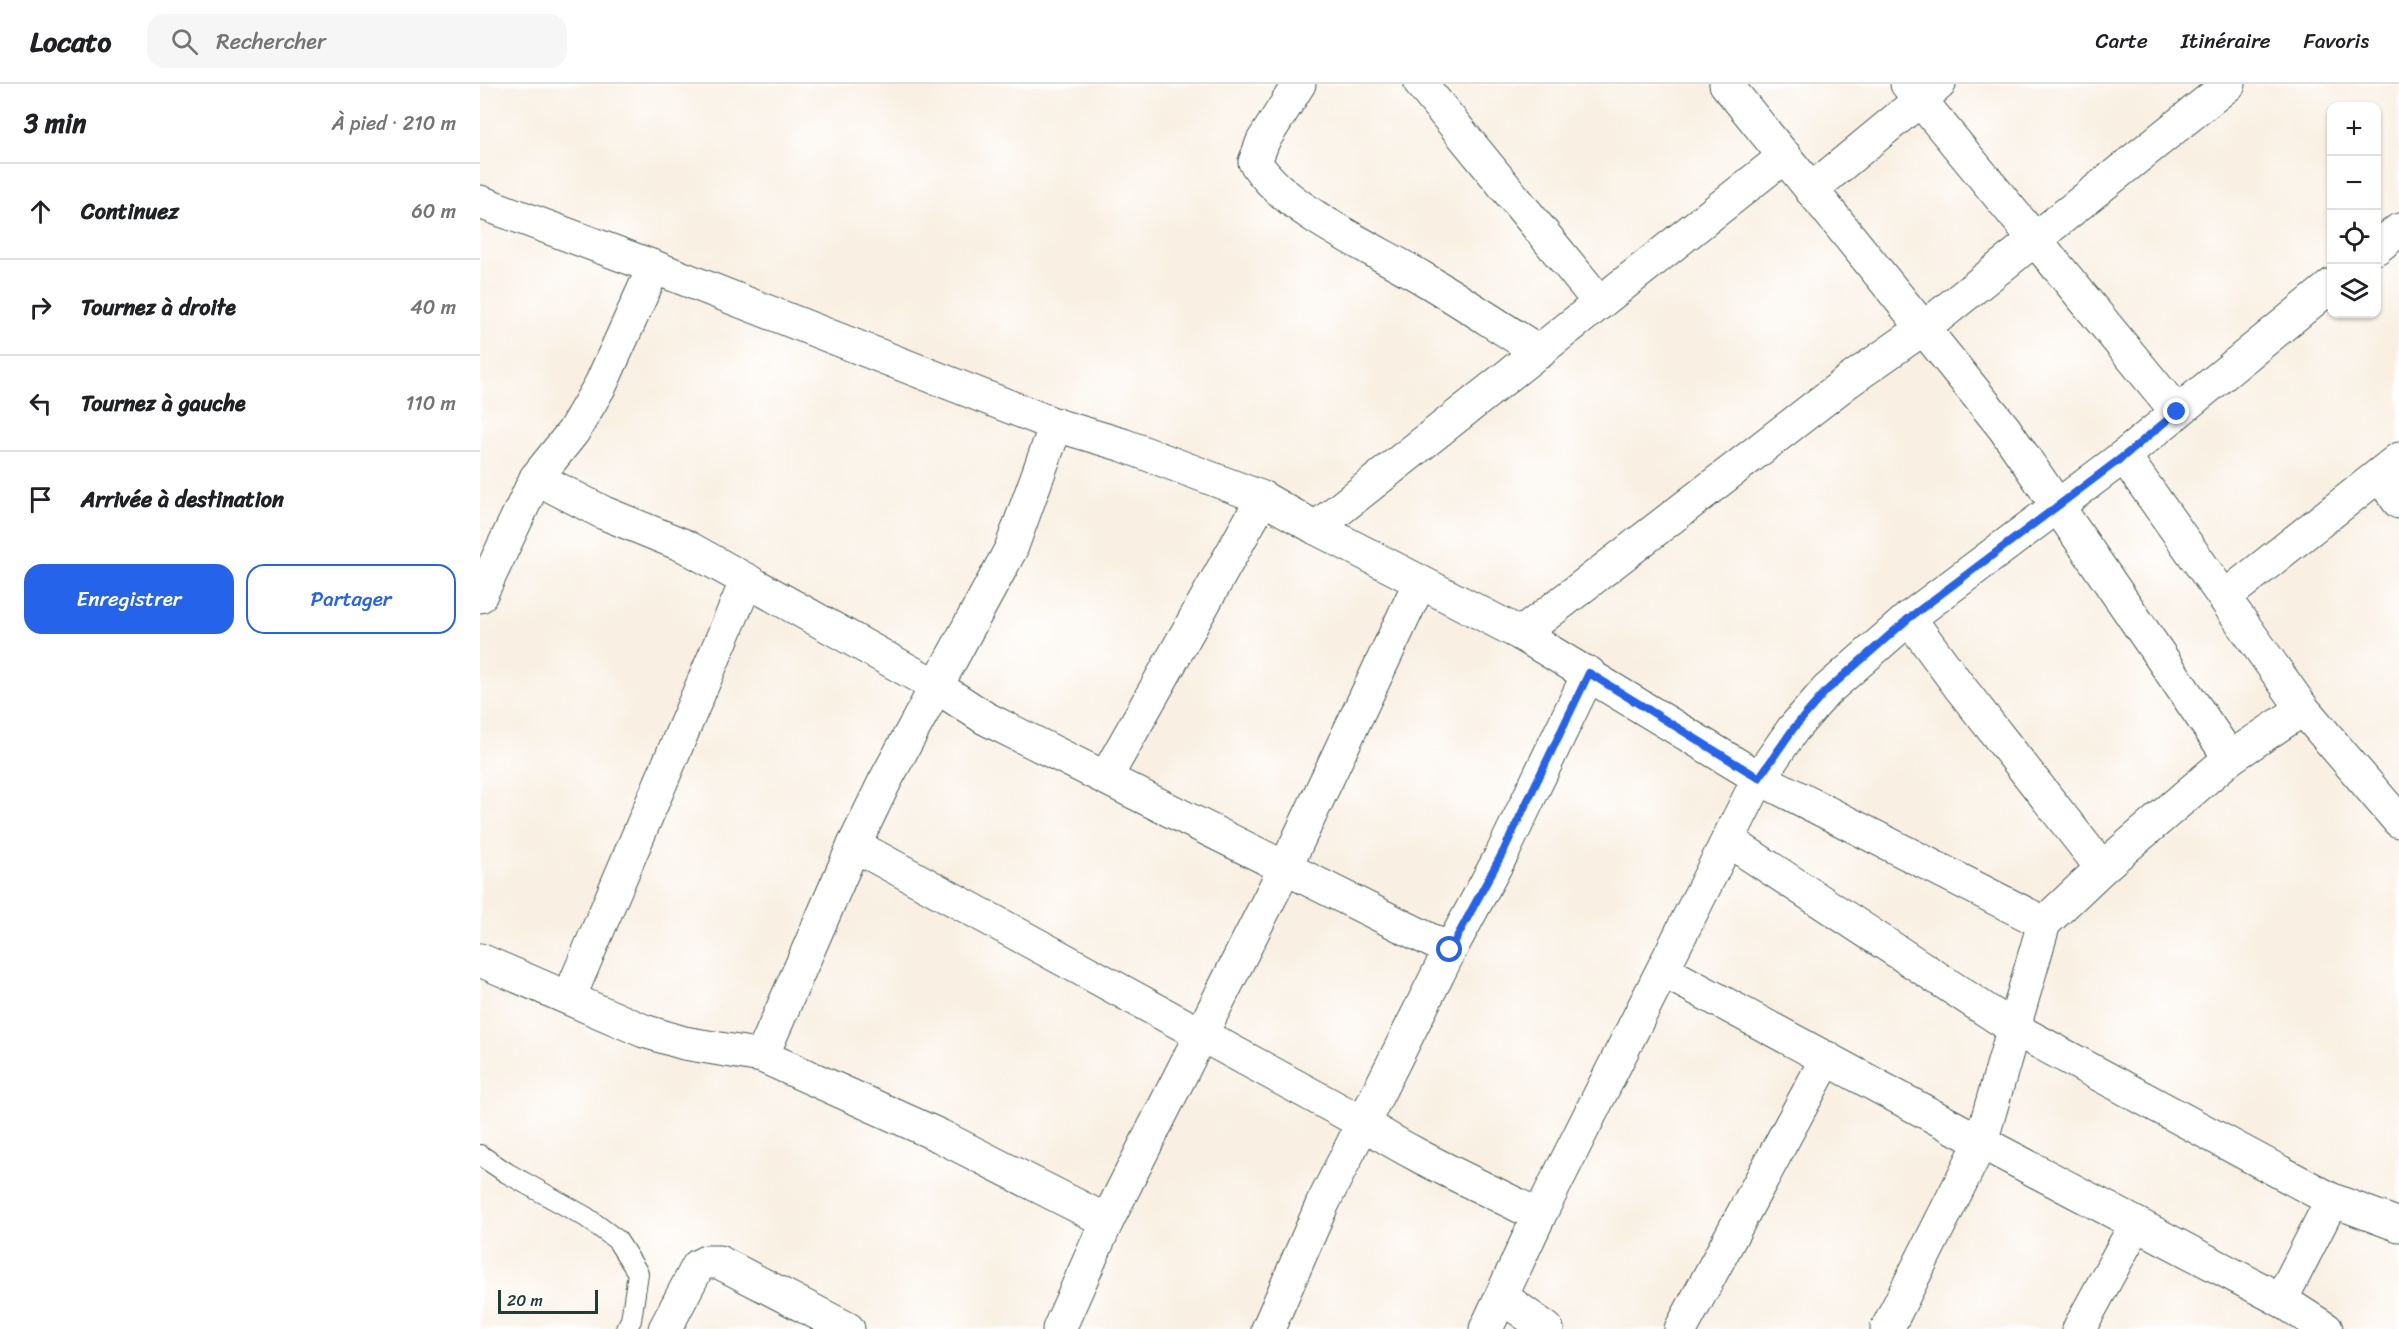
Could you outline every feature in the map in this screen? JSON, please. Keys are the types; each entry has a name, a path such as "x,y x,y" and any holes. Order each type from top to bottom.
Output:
{"street":[{"path":"1299,84 1263,141 1255,162 1267,181 1330,226 1424,279 1540,352"},
{"path":"1421,84 1600,303"},
{"path":"1726,84 2004,428 2230,758"},
{"path":"1521,634 1847,382 1924,328 2229,84"},
{"path":"1811,190 1922,89 2035,240 2177,412"},
{"path":"1316,528 1785,156"},
{"path":"480,202 654,267 1056,425 1123,445 1263,498 1316,528 1521,634 1589,673 1759,778 2044,923"},
{"path":"2381,244 2399,230"},
{"path":"482,588 536,478 573,432 601,384 654,267"},
{"path":"1486,1329 1539,1216 1759,778 1793,729 1826,691 1909,618 2124,456 2327,288"},
{"path":"762,1056 854,845 936,686 1011,549 1056,425"},
{"path":"2124,456 2226,596 2303,709 2399,821"},
{"path":"2226,596 2389,467 2399,502"},
{"path":"536,478 604,513 685,546 936,686 985,718 1286,866 1450,950"},
{"path":"1106,777 1263,498"},
{"path":"569,998 747,580"},
{"path":"1059,1329 1107,1221 1286,866 1420,582"},
{"path":"1909,618 1959,686 2102,868"},
{"path":"1268,1329 1322,1204 1450,950 1503,852 1589,673"},
{"path":"1887,1329 1981,1142 2044,923 2102,868 2230,758 2303,709"},
{"path":"1729,841 2015,1029 2332,1200 2399,1225"},
{"path":"854,845 1363,1123 1417,1157 1467,1178 1539,1216"},
{"path":"480,960 644,1031 684,1043 762,1056 940,1136 1107,1221"},
{"path":"1664,971 2281,1300 2326,1329"},
{"path":"1681,1329 1827,1058"},
{"path":"2281,1300 2332,1200"},
{"path":"2079,1329 2136,1224"},
{"path":"664,1329 698,1266 719,1262 848,1329"},
{"path":"1502,1297 1547,1329"}],"lane":[{"path":"480,1155 507,1173 586,1216 617,1240 638,1273 631,1320 626,1329"}],"route":[{"path":"1450,950 1503,852 1589,673 1759,778 1793,729 1826,691 1909,618 2059,506 2177,412"}]}
